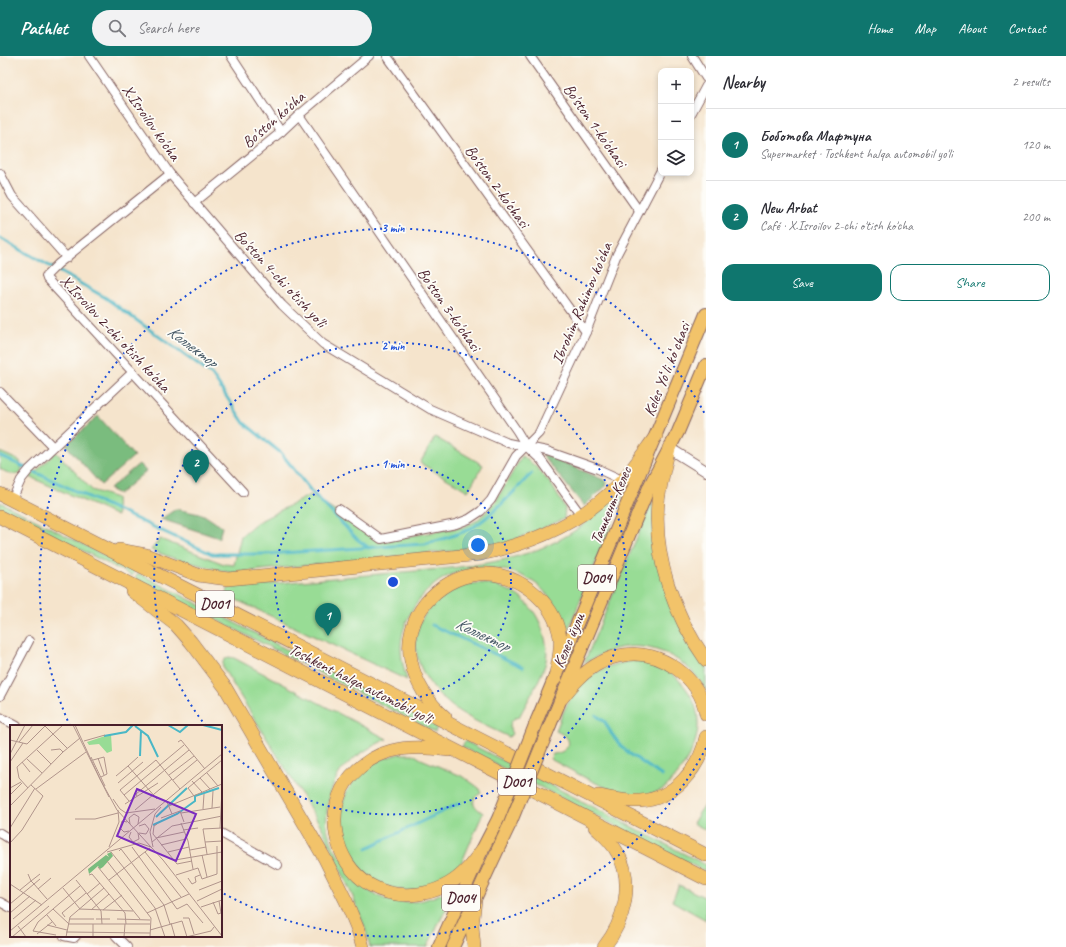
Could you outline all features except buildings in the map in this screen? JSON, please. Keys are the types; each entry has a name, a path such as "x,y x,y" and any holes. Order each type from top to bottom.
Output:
{"highway":[{"path":"104,547 146,555 198,575 228,579 481,554 516,546 535,539 554,531 581,515 603,498 622,480 656,436"},
{"path":"669,448 658,502 658,529 662,559 669,588 679,615 706,660"},
{"name":"Toshkent halqa avtomobil yo'li","path":"6,497 706,855"},
{"name":"Toshkent halqa avtomobil yo'li","path":"0,517 706,879"},
{"path":"105,571 176,626 191,642 225,687 328,866 346,901 358,930 363,947"},
{"path":"462,731 443,716 427,698 416,678 409,655 411,628 417,616 430,598 447,585 467,576 479,574 502,576 514,580 533,592 547,606 555,621 559,634 560,655 554,679"},
{"path":"562,698 579,678 601,662 624,654 644,656 665,662 682,672 695,687 705,708 706,714"},
{"path":"586,794 635,801 655,798 668,793 684,779 696,765 701,755 706,737"},
{"path":"454,750 426,748 402,749 382,753 364,763 346,783 339,795 335,809 335,833 343,855 354,872 361,879 380,890 403,895 414,895 434,891 451,882 463,874 482,850"},
{"path":"580,814 608,840 618,853 624,869 626,887 624,905 615,929 604,947"},
{"path":"474,947 472,926 475,900"}],"main road":[{"name":"Keles Yoʻli koʻchasi","path":"656,436 706,314"},
{"path":"669,448 678,432 706,365"},
{"name":"Ташкент-Келес","path":"482,850 498,819 537,720 656,436"},
{"name":"Келес йули","path":"475,900 493,858 510,824 650,485 669,448"},
{"name":"D004","path":"439,947 482,850"},
{"name":"D004","path":"453,947 475,900"}],"street":[{"name":"X.Isroilov ko'cha","path":"89,56 170,174 194,203"},
{"path":"231,56 281,132"},
{"name":"Bo'ston ko'cha","path":"194,203 281,132 299,114 370,56"},
{"name":"Bo'ston 2-ko'chasi","path":"387,56 586,332"},
{"name":"Bo'ston 1-ko'chasi","path":"530,56 639,211"},
{"path":"692,56 706,78"},
{"path":"694,108 706,86"},
{"name":"Bo'ston 3-ko'chasi","path":"299,114 526,446 541,460 581,515"},
{"path":"0,173 12,196 67,258"},
{"name":"X.Isroilov 2-chi o'tish ko'cha","path":"170,174 58,264 46,276 47,279 243,492"},
{"name":"Ibrohim Rahimov ko'cha","path":"339,509 381,539 456,524 469,519 481,511 491,500 516,456 539,433 586,332 617,254 658,176"},
{"name":"Bo'ston 4-chi o'tish yo'li","path":"194,203 282,305 323,344 430,409 508,443 547,451 622,480"},
{"path":"6,497 29,470 133,372"},
{"path":"0,392 53,447"},
{"path":"669,448 706,471"},
{"path":"0,696 28,641"},
{"path":"0,717 15,725"},
{"path":"0,833 10,839"},
{"path":"222,834 278,865"},
{"path":"0,902 10,907"},
{"path":"117,937 127,947"}],"green space":[{"path":"98,416 134,456 101,485 66,445"},
{"path":"435,437 483,465 468,491 420,463"},
{"path":"0,452 20,461 22,471 14,474 0,469"},
{"path":"56,452 92,490 116,498 117,516 30,477"},
{"path":"544,454 604,480 607,482 606,486 584,506 543,456"},
{"path":"522,456 535,466 551,484 565,508 564,519 500,546 231,573 173,558 151,550 160,539 224,564 234,565 241,536 256,523 310,495 380,541 463,527 476,521 496,501"},
{"path":"139,464 146,471 119,494 109,489"},
{"path":"631,477 566,635 553,603 540,587 530,580 508,571 496,569 483,568 459,572 448,576 432,587 424,594 412,610 404,628 401,648 407,680 226,595 228,589 234,585 250,586 460,567 483,564 527,553 568,535 586,523 602,509"},
{"path":"653,499 654,534 706,666 706,691 690,670 668,654 655,649 628,647 615,649 584,663"},
{"path":"0,502 135,571 132,576 0,508"},
{"path":"176,509 204,515 222,527 219,538 161,519"},
{"path":"138,573 437,727 435,732 135,578"},
{"path":"480,583 492,585 512,592 529,605 540,624 546,642 547,657 543,671 519,717 512,721 510,726 512,734 509,737 472,719 448,703 427,679 420,666 416,652 416,638 420,624 433,604 451,590 465,585"},
{"path":"229,657 234,658 387,739 362,753 340,772 333,784 329,799 327,828 337,853 366,889 380,897 392,901 414,902 436,896 458,885 427,947 370,947 365,928 353,897 321,826 223,668 223,661"},
{"path":"632,661 648,661 667,670 676,677 690,695 698,715 698,726 694,744 680,771 663,789 640,796 630,795 606,788 550,759 553,754 563,751 567,747 568,741 566,737 556,731 568,703 582,683 603,669 616,664"},
{"path":"465,741 706,865 706,872 462,747"},
{"path":"398,754 413,754 421,759 464,777 479,788 481,793 475,798 474,803 483,813 461,864 423,890 405,891 377,884 363,873 348,855 341,834 340,812 347,791 359,774 377,761"},
{"path":"706,802 706,830 693,823"},
{"path":"679,885 706,898 706,920 672,901"}],"waterway":[{"name":"Коллектор","path":"0,238 106,298 212,375 244,423 281,453 311,491 357,539 369,548"},
{"path":"0,456 212,554 265,554 425,544 458,534 475,526 498,508 532,473"},
{"name":"Коллектор","path":"432,625 523,667"},
{"name":"Коллектор","path":"596,715 605,722 621,746 662,776"},
{"path":"367,848 460,803"}],"place":[{"name":"New Arbat","path":"196,483"},
{"name":"Боботова Мафтуна","path":"328,636"}]}
